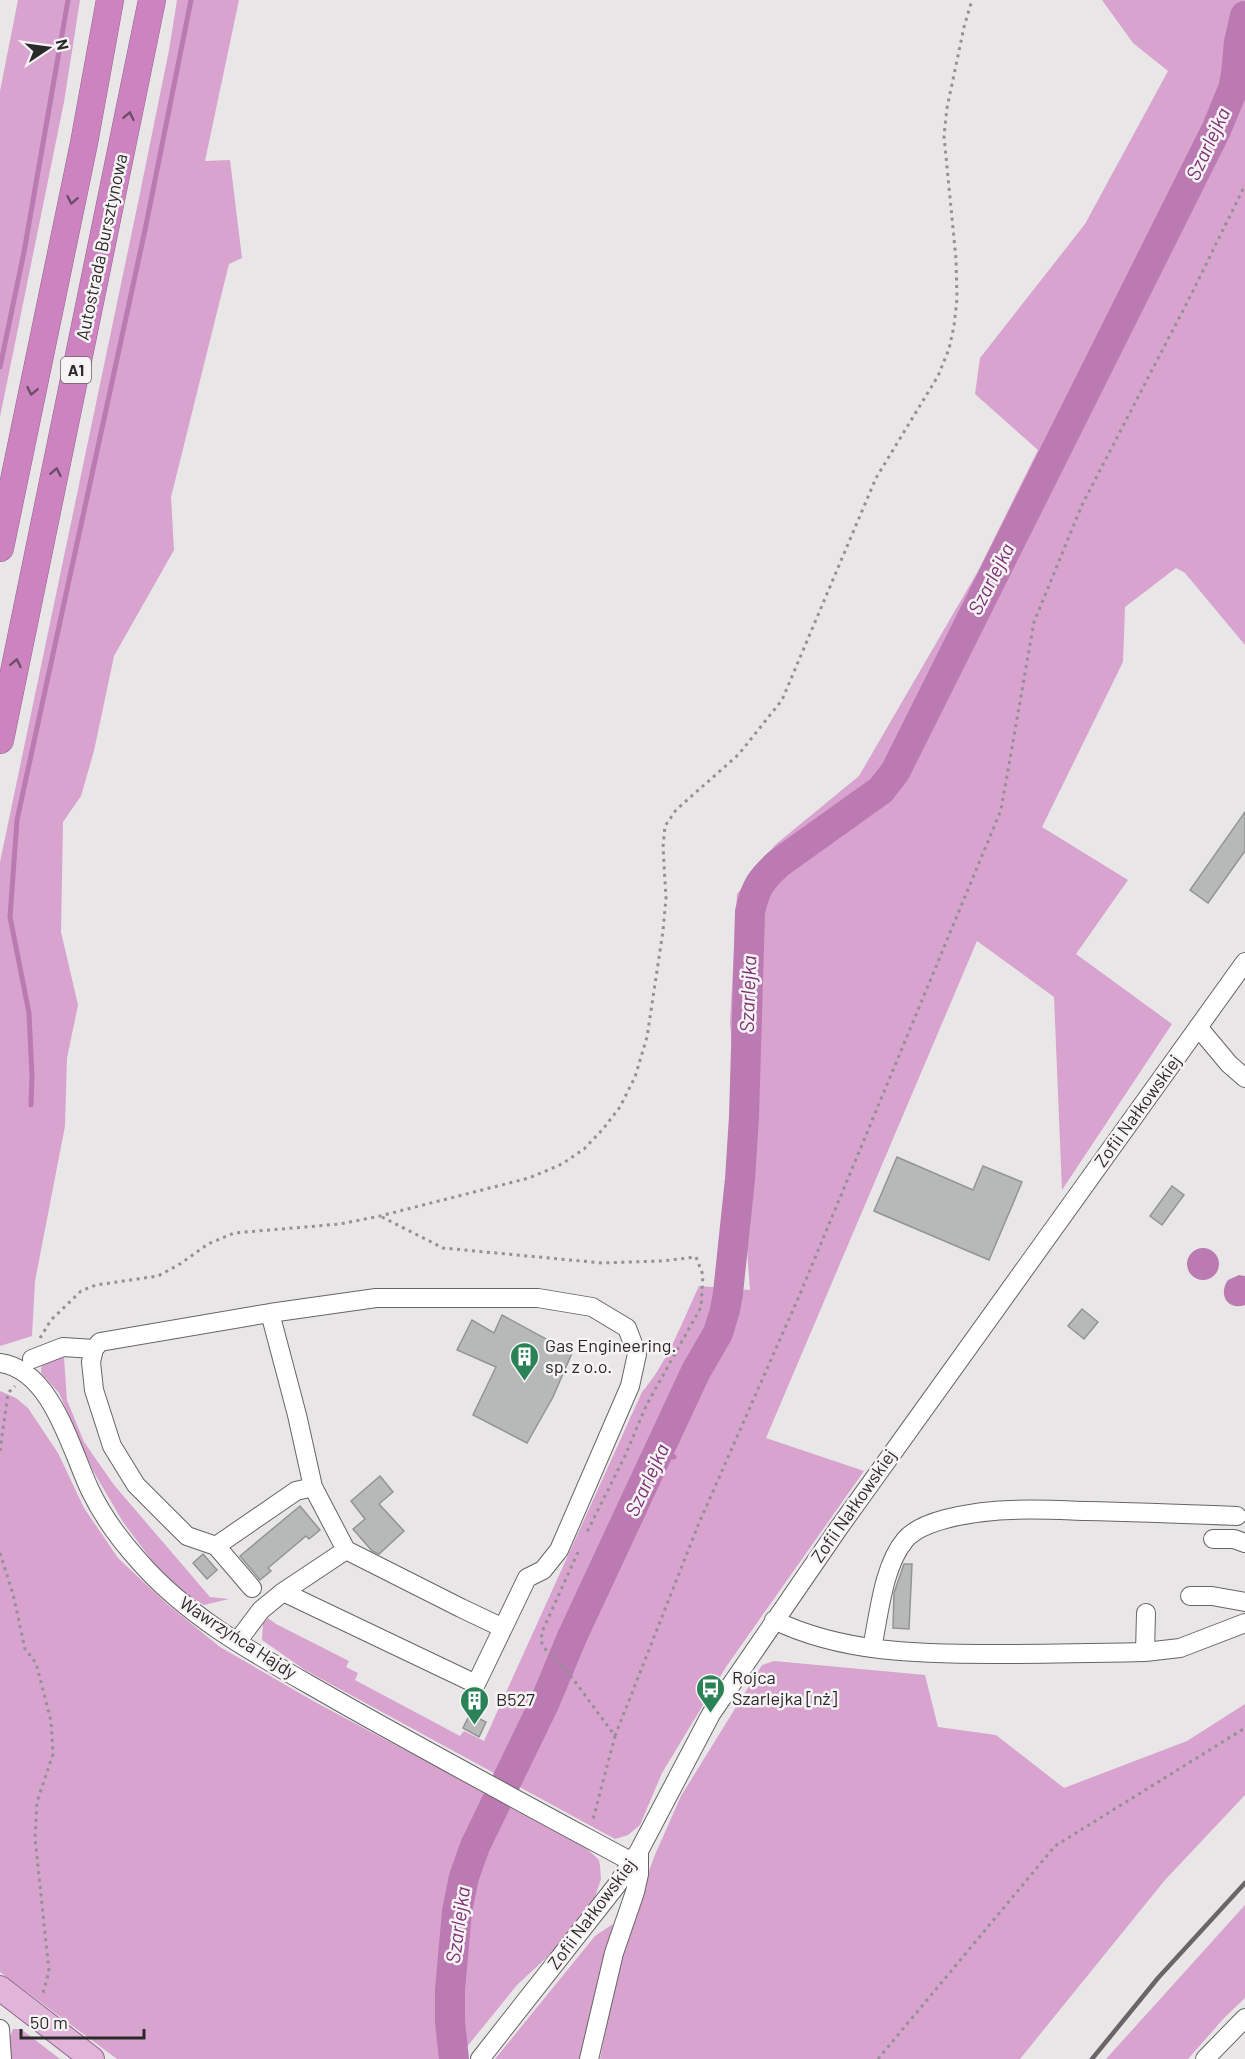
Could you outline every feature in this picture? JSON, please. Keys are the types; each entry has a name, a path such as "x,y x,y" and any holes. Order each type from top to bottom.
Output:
{"highway":[{"name":"A1","path":"0,548 84,142 110,0"},
{"name":"Autostrada Bursztynowa","path":"0,740 152,0"}],"main road":[{"path":"1,1993 25,2007 92,2059"}],"street":[{"name":"Zofii Nałkowskiej","path":"480,2059 598,1911 635,1856 711,1714 774,1620 1245,962"},
{"path":"1198,1027 1229,1064 1245,1078"},
{"path":"252,1588 216,1546 187,1536 136,1485 112,1446 94,1390 91,1362 94,1349 100,1342 270,1313 376,1298 538,1298 592,1307 627,1328 637,1354 630,1386 559,1550 543,1570 527,1578 476,1684 284,1592"},
{"path":"270,1313 313,1487 346,1550 503,1628"},
{"path":"0,1363 17,1367 29,1366 63,1347 94,1349"},
{"name":"Wawrzyńca Hajdy","path":"29,1366 56,1411 91,1492 114,1529 156,1580 188,1609 237,1642 410,1742 589,1838"},
{"path":"216,1546 296,1491 313,1487"},
{"path":"872,1648 894,1555 907,1538 930,1524 996,1510 1237,1516"},
{"path":"1213,1539 1234,1539 1245,1543"},
{"path":"237,1642 261,1610 346,1550"},
{"path":"1190,1596 1212,1596 1245,1602"},
{"path":"1145,1652 1146,1613"},
{"path":"774,1620 797,1631 872,1648 928,1654 1145,1652 1180,1648 1245,1623"},
{"path":"589,1838 635,1856 639,1874 614,1953 589,2059"},
{"path":"1205,2059 1245,2018"},
{"path":"0,2029 2,2059"}],"path":[{"path":"0,1451 8,1393 29,1366 38,1342 51,1320 81,1291 96,1285 158,1276 208,1244 234,1233 339,1224 380,1216 529,1178 562,1164 584,1149 621,1107 635,1077 647,1037 665,909 663,847 665,826 676,810 739,754 782,700 876,478 938,376 949,349 957,299 956,259 944,136 947,108 972,0"},
{"path":"589,1838 615,1736 699,1523 800,1294 1001,810 1034,622 1038,611 1082,505 1191,295 1245,185"},
{"path":"380,1216 443,1248 602,1263 662,1261 696,1257 703,1275 701,1307 646,1406 625,1456 582,1541"},
{"path":"579,1549 542,1632 541,1641 544,1648 568,1672 615,1736"},
{"path":"0,1553 13,1594 25,1649 36,1663 44,1689 52,1732 53,1754 37,1802 35,1838 49,1971 43,1993 25,2007"},
{"path":"878,2059 1055,1846 1245,1728"}],"shaded area":[{"path":"18,0 80,0 64,102 0,417 0,91"},
{"path":"177,0 239,0 205,161 230,160 242,258 229,264 171,497 174,550 114,656 94,751 81,796 63,822 61,932 78,1005 67,1058 65,1126 35,1281 32,1336 0,1346 0,862 139,198"},
{"path":"1102,0 1245,0 1245,645 1185,573 1176,568 1125,607 1123,662 1042,827 1128,880 1076,954 1172,1024 1062,1190 1054,997 977,941 766,1438 864,1471 726,1667 662,1773 640,1825 628,1835 615,1839 305,1670 262,1640 263,1624 268,1618 349,1661 346,1667 358,1673 355,1680 460,1736 464,1731 484,1741 642,1392 667,1355 699,1286 750,1290 730,1022 737,894 775,845 859,776 978,571 1038,450 975,394 980,358 1085,224 1168,71 1133,43"},
{"path":"1203,1248 1214,1253 1219,1264 1214,1275 1203,1280 1192,1275 1187,1264 1192,1253"},
{"path":"1239,1275 1245,1276 1245,1305 1233,1306 1224,1296 1225,1285 1228,1280"},
{"path":"64,1357 67,1400 84,1442 114,1485 210,1597 229,1599 204,1605 181,1591 153,1562 123,1522 92,1469 59,1393 41,1373 42,1361"},
{"path":"0,1391 16,1398 28,1408 58,1453 84,1508 118,1558 167,1604 220,1647 315,1702 583,1845 599,1860 601,1879 595,1897 559,1946 517,1985 457,2059 117,2059 0,1972"},
{"path":"774,1661 925,1675 938,1727 996,1735 1064,1788 1187,1741 1245,1704 1245,1795 1165,1880 1020,2059 600,2059 622,1948 654,1857 681,1796 762,1665"},
{"path":"1245,1905 1245,1998 1188,2059 1106,2059"},
{"path":"613,1924 586,2059 495,2059 595,1936"},
{"path":"13,2029 21,2029 60,2059 9,2059 8,2042"}],"building":[{"path":"1245,812 1245,851 1208,903 1190,890"},
{"path":"897,1157 973,1190 983,1166 1022,1182 989,1260 874,1211"},
{"path":"1172,1186 1184,1195 1162,1225 1150,1216"},
{"path":"1082,1309 1098,1322 1084,1339 1068,1326"},
{"name":"Gas Engineering. sp. z o.o.","path":"502,1315 572,1353 553,1397 527,1443 473,1415 496,1367 457,1350 472,1320 494,1333"},
{"path":"380,1476 393,1492 379,1504 404,1531 379,1554 372,1551 353,1529 365,1519 351,1501"},
{"path":"300,1506 320,1530 309,1539 306,1536 268,1568 271,1571 260,1580 240,1556"},
{"path":"203,1554 217,1570 207,1579 193,1563"},
{"path":"904,1564 912,1564 909,1629 893,1628 894,1593"},
{"name":"B527","path":"470,1714 486,1722 479,1737 463,1728"}],"waterway":[{"path":"0,367 24,252 68,0"},
{"path":"31,1105 29,1013 10,917 17,820 145,230 191,0"},
{"name":"Szarlejka","path":"454,2059 450,2022 450,1990 457,1911 464,1877 475,1846 544,1704 572,1637 696,1371 718,1333 725,1310 740,1179 750,912 754,896 763,879 779,863 881,790 895,772 1216,130 1233,89 1245,16"},
{"path":"657,1454 674,1457"}],"railway":[{"path":"1092,2059 1158,1978 1245,1883"}],"place":[{"name":"Gas Engineering. sp. z o.o.","path":"524,1382"},
{"name":"Rojca Szarlejka [nż]","path":"711,1714"},
{"name":"B527","path":"475,1726"}]}
